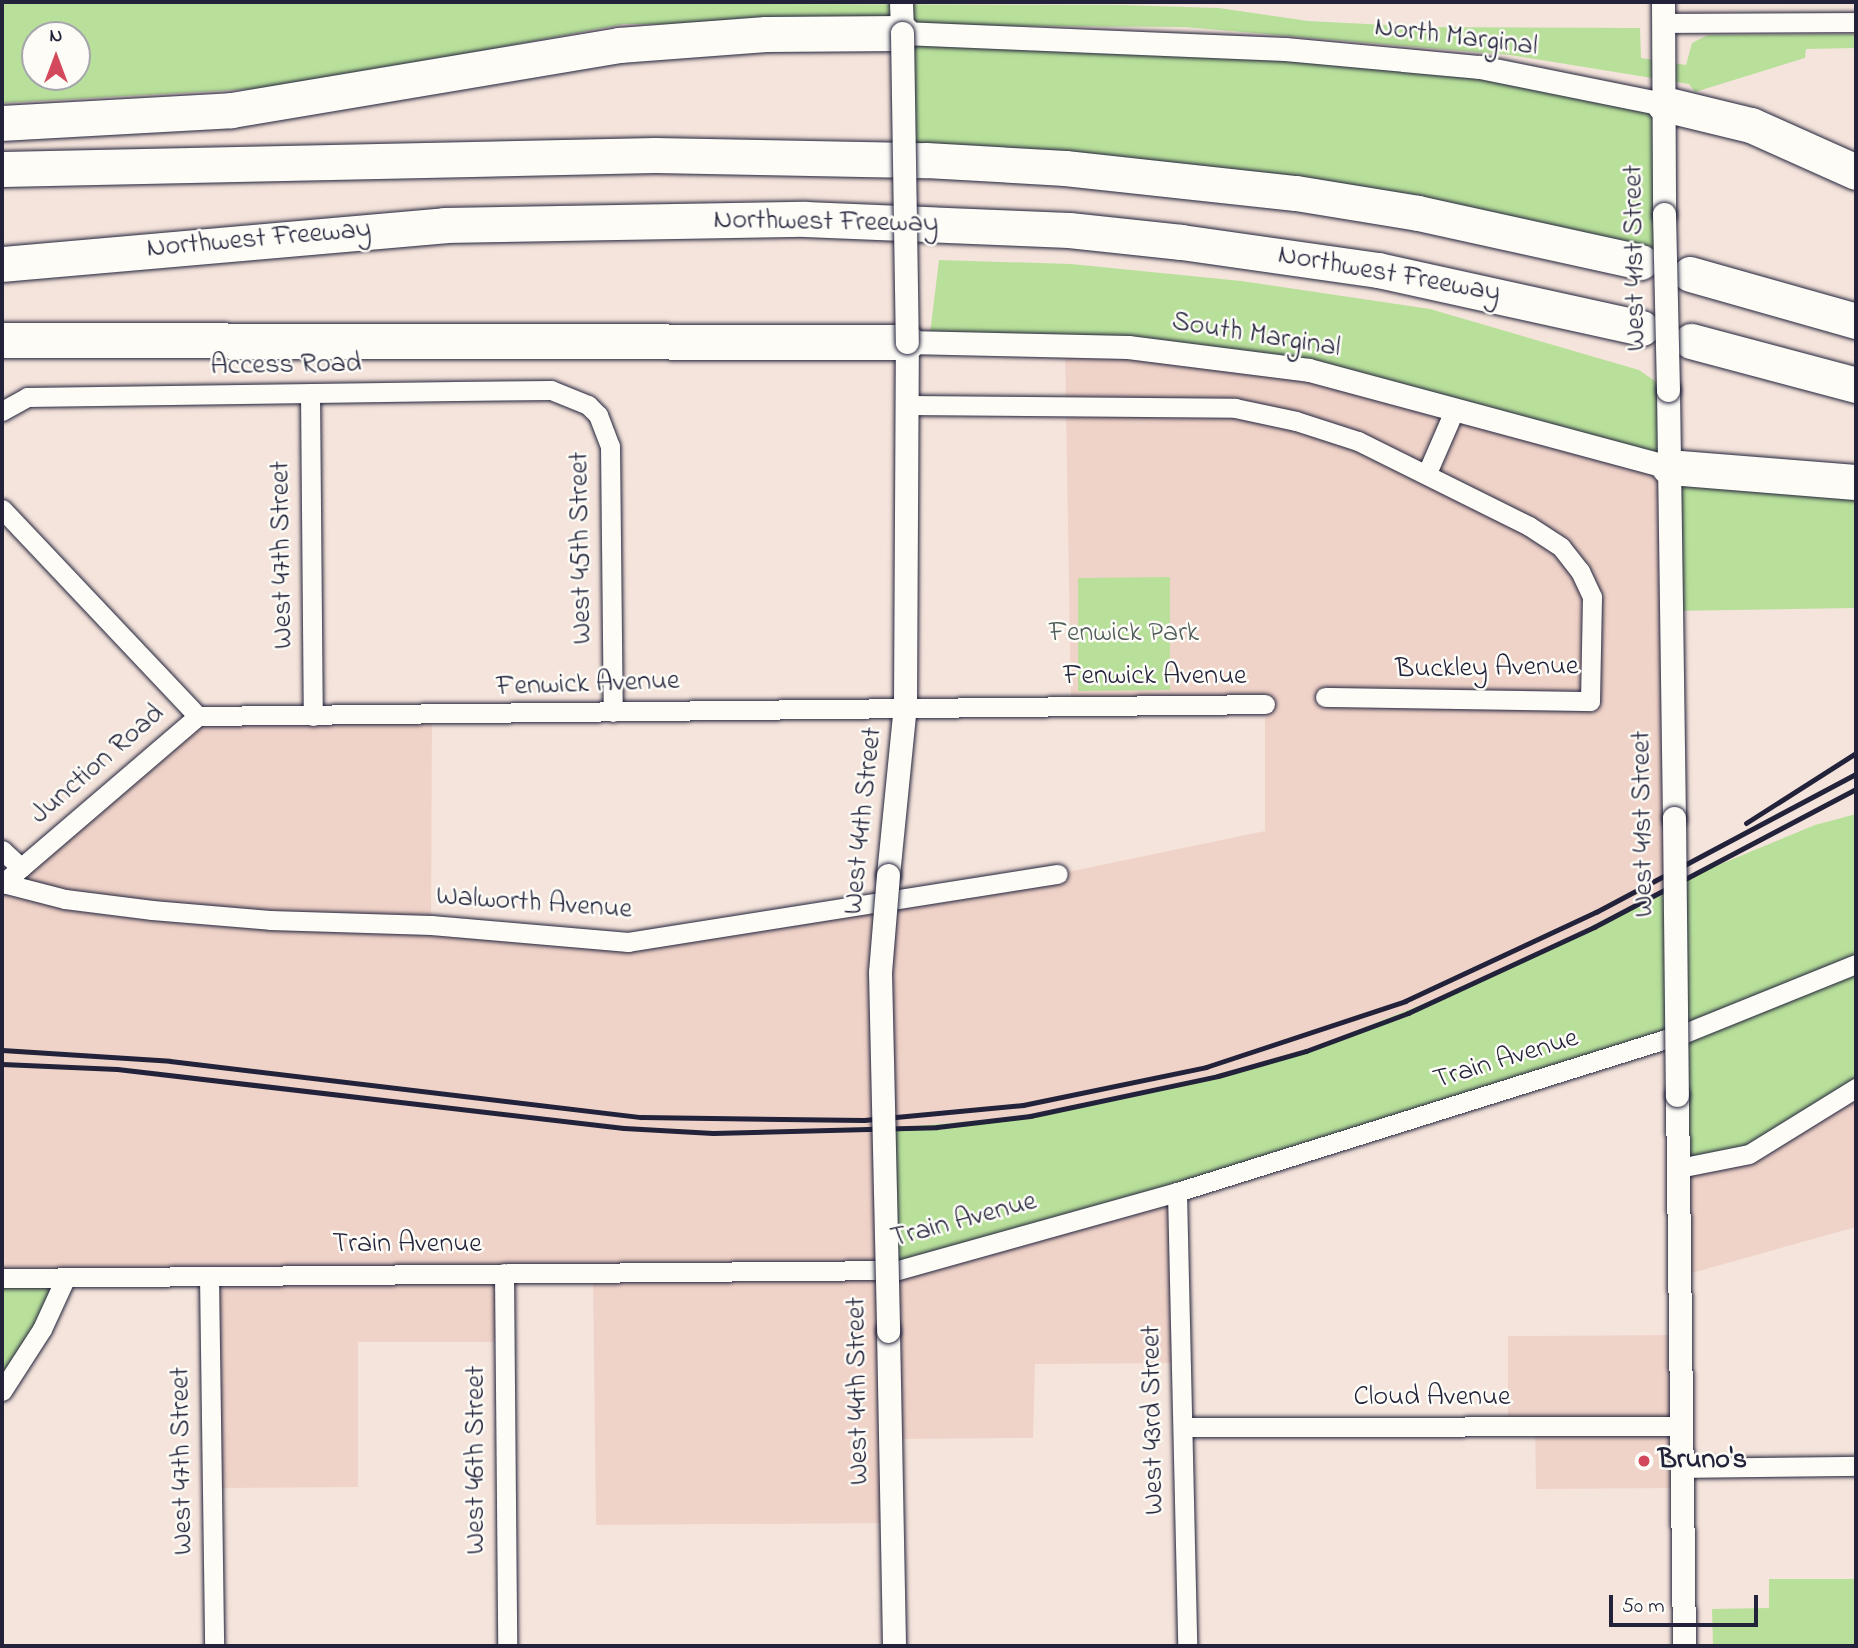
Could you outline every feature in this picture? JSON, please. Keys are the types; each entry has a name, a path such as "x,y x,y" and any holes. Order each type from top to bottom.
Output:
{"highway":[{"path":"2,123 231,110 631,44 766,33 902,17"},
{"path":"1664,104 1751,125 1856,172"},
{"path":"2,169 655,155 926,160 1065,168 1296,193 1418,214 1641,262"},
{"name":"Northwest Freeway","path":"2,264 444,225 819,220 1069,230 1181,242 1378,270 1642,328"},
{"path":"1690,274 1856,321"},
{"path":"2,340 907,342"},
{"path":"1691,341 1856,385"},
{"path":"1669,467 1856,482"}],"street":[{"path":"1663,10 1856,22"},
{"name":"West 41st Street","path":"1663,10 1684,1646"},
{"name":"North Marginal","path":"902,17 1480,67 1664,104"},
{"name":"West 44th Street","path":"894,1646 880,972 905,705 908,405 902,17"},
{"name":"South Marginal","path":"907,342 1128,347 1296,368 1669,467"},
{"name":"Access Road","path":"2,411 27,397 551,390 573,399"},
{"name":"West 47th Street","path":"310,393 313,716"},
{"name":"West 45th Street","path":"573,399 598,415 610,446 613,712"},
{"name":"Buckley Avenue","path":"908,405 1235,408 1358,441 1529,526 1561,547 1580,571 1592,597 1594,624 1590,701 1325,697"},
{"path":"1427,473 1454,411"},
{"path":"2,509 198,716"},
{"name":"Fenwick Avenue","path":"198,716 613,712 905,705 1265,704"},
{"name":"Junction Road","path":"3,883 198,716"},
{"path":"2,850 21,868"},
{"name":"Walworth Avenue","path":"3,883 65,899 152,910 270,920 431,925 628,942 1058,874"},
{"name":"Train Avenue","path":"2,1278 898,1270 1177,1192 1685,1033 1856,964"},
{"path":"1679,1168 1749,1154 1856,1088"},
{"name":"West 43rd Street","path":"1177,1192 1186,1646"},
{"name":"West 46th Street","path":"504,1273 507,1646"},
{"name":"West 47th Street","path":"209,1276 214,1646"},
{"path":"2,1391 42,1328 65,1279"},
{"name":"Cloud Avenue","path":"1183,1427 1682,1426"},
{"path":"1683,1468 1856,1466"}],"shaded area":[{"path":"1065,346 1309,370 1669,467 1675,883 1500,973 1306,1051 1126,1098 1029,1116 881,1129 1177,1192 1181,1363 1035,1364 1033,1438 891,1439 892,1523 596,1525 593,1273 504,1273 504,1342 358,1342 358,1487 217,1488 212,1276 2,1278 2,850 20,868 198,716 432,717 431,924 628,942 1058,874 1265,831 1265,704 1071,705"},
{"path":"1856,1088 1856,1227 1681,1276 1679,1168"},
{"path":"1681,1335 1683,1488 1536,1489 1535,1426 1508,1426 1508,1336"}],"green space":[{"path":"2,2 1123,5 1219,8 1308,21 1426,27 1640,28 1641,58 1686,65 1692,43 1708,35 1856,34 1856,48 1806,49 1805,58 1695,92 1689,84 1510,55 1184,27 624,24 288,87 2,103"},
{"path":"902,33 1285,49 1664,104 1666,270 1580,248 903,159"},
{"path":"939,260 1071,264 1241,281 1430,309 1639,370 1668,390 1669,467 1856,482 1856,608 1671,611 1669,468 1309,370 929,342"},
{"name":"Fenwick Park","path":"1170,577 1170,690 1078,691 1078,578"},
{"path":"1856,814 1856,1088 1760,1149 1679,1168 1677,1032 898,1270 881,1129 1029,1116 1126,1098 1306,1051 1500,973 1675,883 1815,825"},
{"path":"2,1278 65,1279 2,1391"},
{"path":"1769,1579 1856,1579 1856,1646 1713,1646 1712,1609 1769,1608"}],"railway":[{"path":"1746,823 1856,753"},
{"path":"2,1050 170,1061 641,1117 864,1120 1023,1105 1206,1067 1405,1001 1596,912 1856,774"},
{"path":"2,1064 117,1069 624,1128 713,1133 937,1127 1030,1116 1218,1076 1306,1051 1408,1013 1594,927 1856,789"}],"place":[{"name":"Bruno's","path":"1644,1461"}]}
